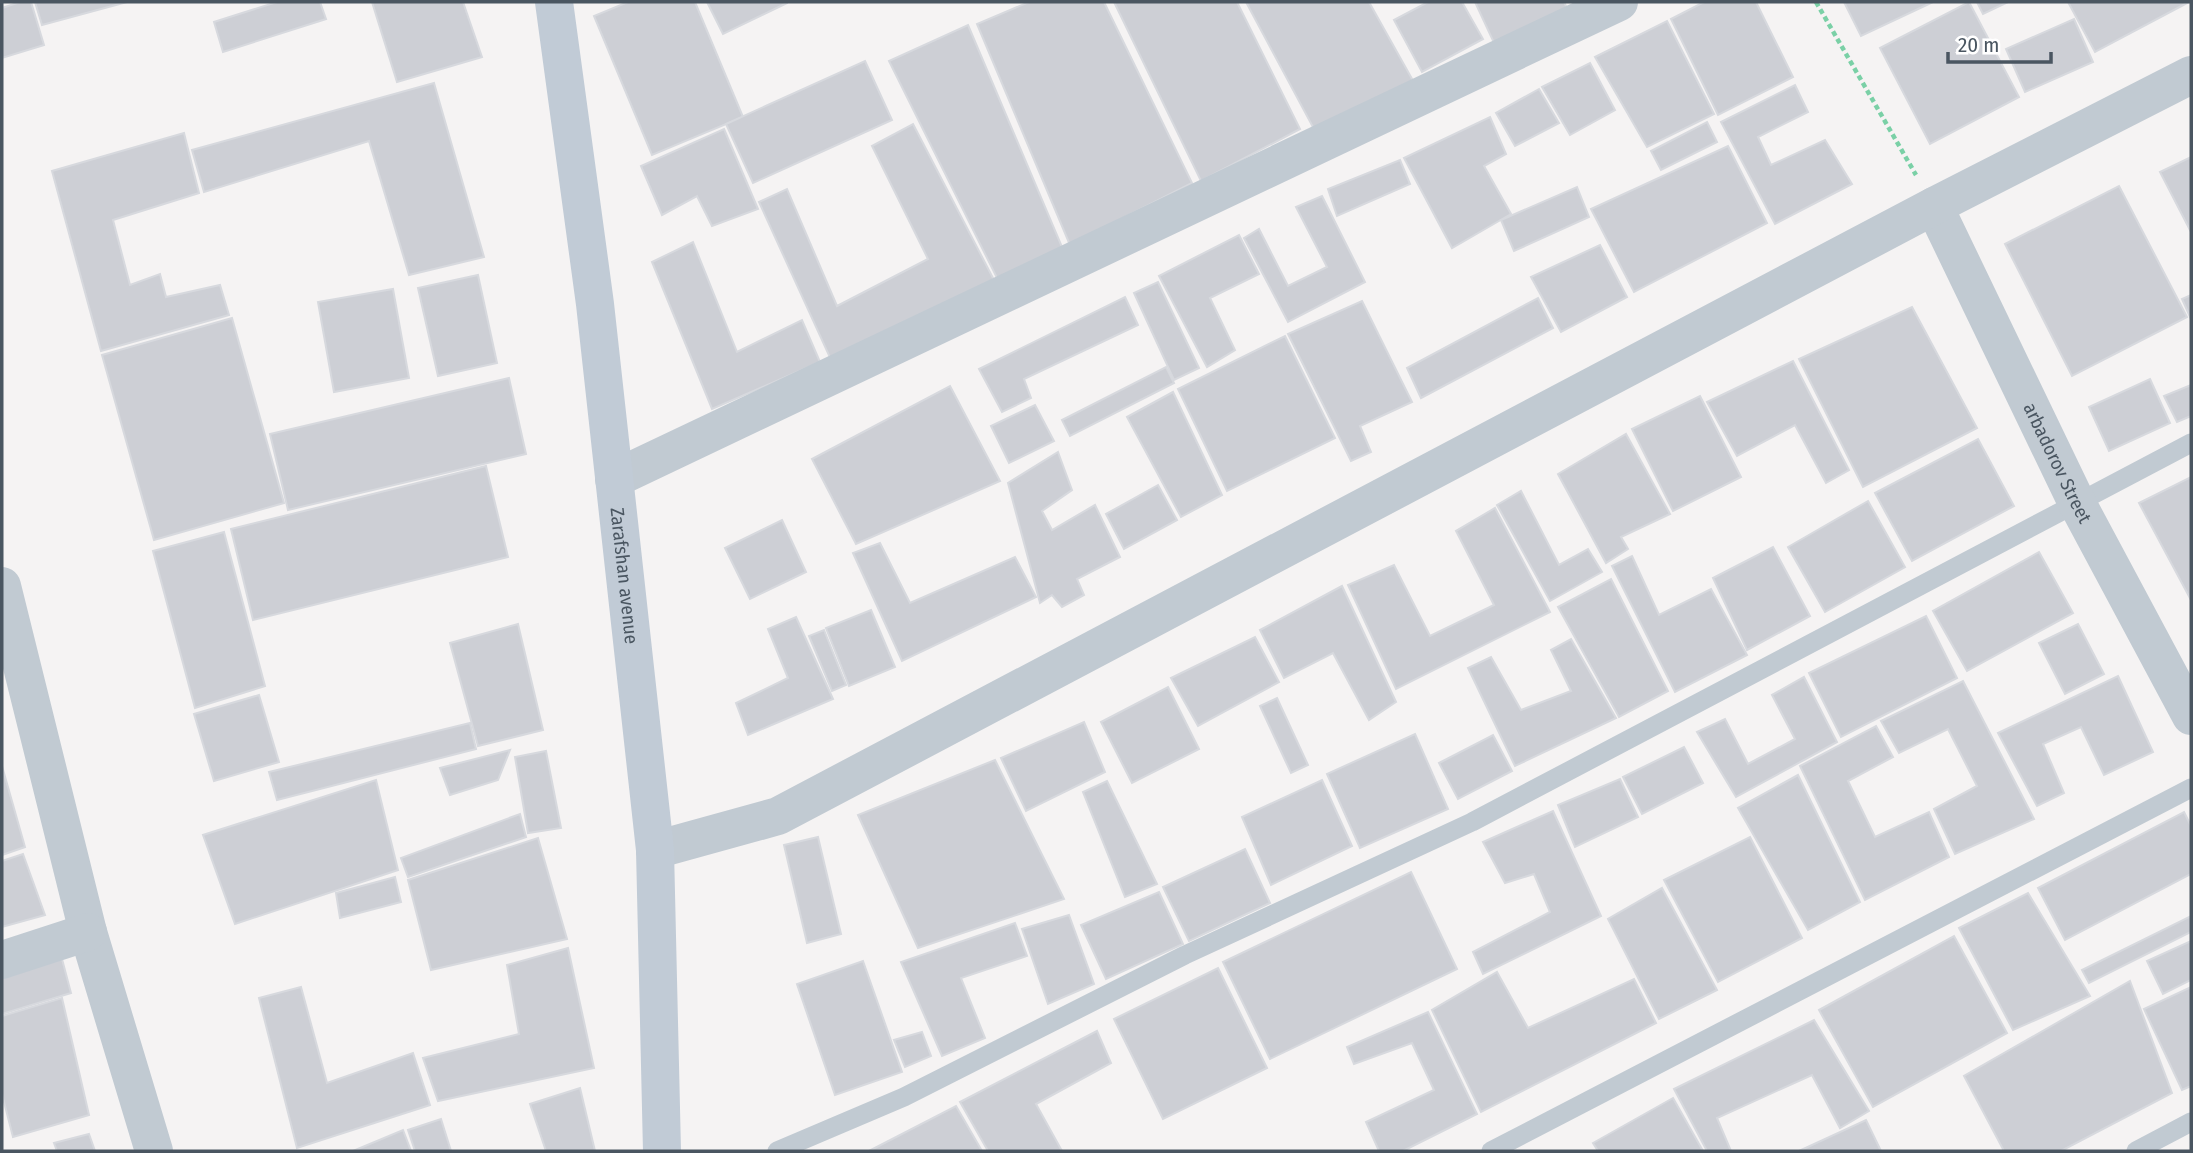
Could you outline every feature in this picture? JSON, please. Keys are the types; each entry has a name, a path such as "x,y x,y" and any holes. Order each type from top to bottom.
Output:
{"main road":[{"name":"Zarafshan avenue","path":"554,2 614,479 655,850 662,1151"}],"street":[{"path":"614,479 1619,2"},
{"path":"655,850 778,817 1934,206 2191,75"},
{"name":"arbadorov Street","path":"1934,206 2077,503 2191,716"},
{"path":"2,586 88,932 153,1151"},
{"path":"2,960 88,932"}],"lane":[{"path":"776,1151 904,1097 1185,955 1472,822 2191,443"},
{"path":"1491,1151 2191,788"},
{"path":"2136,1151 2191,1122"}],"path":[{"path":"1816,2 1934,206"}],"building":[{"path":"20,2 31,2 44,45 2,58 2,8"},
{"path":"35,2 127,2 42,25"},
{"path":"277,2 320,2 326,19 223,52 214,22"},
{"path":"372,2 463,2 482,57 397,82"},
{"path":"628,2 695,2 743,117 652,155 594,16"},
{"path":"707,2 787,2 787,3 723,34"},
{"path":"1029,2 1104,2 1192,183 1070,245 977,24"},
{"path":"1114,2 1237,2 1300,129 1201,181"},
{"path":"1246,2 1369,2 1416,86 1314,129"},
{"path":"1428,2 1462,2 1483,39 1422,72 1394,20"},
{"path":"1475,2 1564,2 1569,12 1495,45"},
{"path":"1704,2 1756,2 1793,77 1718,115 1671,19"},
{"path":"1844,2 1933,2 1861,36"},
{"path":"1969,2 2019,97 1930,144 1880,48"},
{"path":"1977,2 2008,2 1983,14"},
{"path":"2068,2 2189,2 2095,52"},
{"path":"2074,19 2093,62 2025,92 2006,49"},
{"path":"1667,21 1714,114 1647,147 1595,57"},
{"path":"968,25 1062,247 998,280 889,61"},
{"path":"865,61 892,120 753,183 726,124"},
{"path":"1590,63 1615,110 1570,135 1542,87"},
{"path":"434,83 484,257 409,275 369,141 204,192 192,150"},
{"path":"1795,85 1808,112 1758,137 1771,165 1825,140 1852,184 1775,224 1721,122"},
{"path":"1539,89 1559,123 1515,146 1496,113"},
{"path":"1490,117 1506,154 1484,166 1511,214 1452,248 1404,158"},
{"path":"1707,122 1717,142 1661,170 1651,151"},
{"path":"913,124 994,280 832,362 759,202 787,189 837,306 928,259 872,146"},
{"path":"724,129 758,209 712,226 697,196 662,215 641,166"},
{"path":"184,133 199,193 113,220 130,285 160,274 166,297 220,285 229,315 101,351 52,171"},
{"path":"1728,146 1767,223 1634,292 1591,209"},
{"path":"2191,157 2191,232 2160,172"},
{"path":"1400,160 1410,184 1337,216 1328,189"},
{"path":"2119,186 2187,317 2072,376 2005,244"},
{"path":"1577,187 1589,217 1514,251 1501,220"},
{"path":"1322,196 1365,282 1288,322 1244,238 1259,229 1288,286 1327,267 1296,207"},
{"path":"1239,235 1259,274 1210,298 1235,350 1207,367 1159,276"},
{"path":"693,242 737,352 802,320 820,362 712,409 652,262"},
{"path":"1600,245 1627,297 1561,332 1531,277"},
{"path":"478,275 497,363 438,376 418,288"},
{"path":"1158,282 1199,368 1174,380 1134,293"},
{"path":"393,289 409,378 334,392 318,302"},
{"path":"2191,295 2191,319 2182,299"},
{"path":"1125,297 1138,325 1024,379 1031,398 1002,412 979,369"},
{"path":"1538,298 1553,328 1421,398 1407,368"},
{"path":"1362,301 1412,402 1360,426 1371,452 1351,461 1288,334"},
{"path":"1912,307 1977,428 1863,487 1799,359"},
{"path":"232,318 284,503 154,540 102,355"},
{"path":"1285,336 1335,438 1227,491 1178,389"},
{"path":"1793,361 1849,470 1826,483 1795,425 1737,456 1707,402"},
{"path":"1166,367 1174,383 1070,436 1062,420"},
{"path":"509,378 526,454 288,510 270,434"},
{"path":"2150,379 2170,423 2109,451 2089,407"},
{"path":"2191,385 2191,416 2177,422 2164,396"},
{"path":"950,386 1000,481 856,544 812,459"},
{"path":"1173,392 1222,495 1181,517 1127,417"},
{"path":"1700,396 1741,477 1673,511 1632,429"},
{"path":"1035,405 1054,441 1009,463 991,426"},
{"path":"1626,434 1670,514 1621,537 1628,549 1606,563 1558,474"},
{"path":"1978,439 2014,506 1912,561 1875,493"},
{"path":"1058,452 1072,490 1042,511 1052,530 1095,505 1120,557 1077,579 1084,595 1062,607 1052,595 1040,603 1008,483"},
{"path":"486,466 508,557 253,620 231,529"},
{"path":"2191,477 2191,600 2139,503"},
{"path":"1158,485 1177,520 1124,549 1106,514"},
{"path":"1521,491 1559,565 1588,549 1602,572 1550,601 1497,505"},
{"path":"1868,501 1905,567 1825,612 1788,547"},
{"path":"1495,508 1550,612 1396,689 1348,585 1394,565 1430,636 1494,605 1456,531"},
{"path":"782,520 806,572 750,599 725,548"},
{"path":"224,532 265,686 195,708 153,551"},
{"path":"880,543 910,603 1015,557 1036,597 902,661 853,553"},
{"path":"1773,547 1810,616 1747,650 1713,578"},
{"path":"2039,552 2073,613 1967,671 1933,611"},
{"path":"1632,556 1659,615 1711,589 1747,655 1675,692 1612,566"},
{"path":"1611,579 1668,691 1619,717 1558,607"},
{"path":"1342,586 1396,702 1369,720 1333,653 1284,678 1260,630"},
{"path":"871,610 895,667 849,686 826,628"},
{"path":"1926,616 1957,678 1841,737 1809,673"},
{"path":"796,617 833,699 748,735 736,703 788,678 768,629"},
{"path":"518,624 543,730 478,746 450,643"},
{"path":"2078,624 2104,674 2065,694 2039,643"},
{"path":"824,630 846,685 832,691 809,636"},
{"path":"1255,637 1279,682 1198,726 1171,678"},
{"path":"1571,639 1616,718 1515,766 1468,668 1491,657 1521,710 1571,691 1551,650"},
{"path":"2118,676 2153,752 2104,775 2081,727 2043,744 2064,793 2037,806 1998,733"},
{"path":"1804,677 1837,742 1736,797 1697,732 1725,719 1748,764 1795,739 1772,695"},
{"path":"1963,681 2034,819 1955,854 1934,809 1977,786 1948,729 1899,753 1881,721"},
{"path":"1168,687 1199,749 1132,783 1101,722"},
{"path":"259,695 279,762 214,781 194,714"},
{"path":"1277,698 1308,765 1291,773 1260,706"},
{"path":"1084,722 1105,772 1026,811 1001,758"},
{"path":"470,723 476,749 277,800 269,772"},
{"path":"1876,726 1893,757 1848,781 1875,837 1929,812 1949,857 1865,900 1800,766"},
{"path":"1415,734 1448,809 1360,848 1327,774"},
{"path":"1493,735 1512,771 1458,799 1439,763"},
{"path":"1684,747 1703,783 1642,814 1623,777"},
{"path":"510,750 498,780 450,795 440,768"},
{"path":"546,751 561,828 528,833 515,757"},
{"path":"995,760 1064,899 918,948 858,815"},
{"path":"2,766 25,847 2,855"},
{"path":"1798,775 1860,902 1808,930 1738,808"},
{"path":"1620,779 1638,817 1575,847 1558,805"},
{"path":"376,780 398,870 235,924 203,835"},
{"path":"1322,780 1352,846 1271,885 1242,817"},
{"path":"1107,781 1157,884 1125,897 1083,792"},
{"path":"1553,811 1601,916 1483,974 1473,952 1550,912 1534,874 1505,883 1483,842"},
{"path":"2184,812 2191,826 2191,874 2065,940 2038,888"},
{"path":"520,814 526,837 408,877 401,858"},
{"path":"818,837 841,934 807,943 784,845"},
{"path":"1750,837 1802,938 1718,982 1664,880"},
{"path":"538,838 567,939 431,970 408,880"},
{"path":"1245,849 1270,903 1189,941 1163,887"},
{"path":"23,854 45,915 2,927 2,861"},
{"path":"1411,872 1457,969 1270,1059 1223,962"},
{"path":"395,877 401,902 340,918 336,893"},
{"path":"1662,888 1717,990 1659,1019 1608,919"},
{"path":"1159,892 1183,944 1106,979 1081,925"},
{"path":"2028,893 2090,996 2013,1030 1959,928"},
{"path":"1069,915 1094,984 1048,1004 1022,929"},
{"path":"2191,916 2191,932 2089,983 2082,970"},
{"path":"1015,923 1027,956 961,978 985,1038 942,1056 901,962"},
{"path":"1954,936 2007,1033 1873,1107 1819,1010"},
{"path":"2191,941 2191,980 2163,994 2147,961"},
{"path":"568,948 594,1068 438,1101 423,1058 519,1034 507,965"},
{"path":"62,959 71,993 2,1014 2,974"},
{"path":"863,961 902,1072 835,1095 797,984"},
{"path":"1218,968 1267,1068 1163,1119 1114,1019"},
{"path":"1497,972 1528,1028 1634,979 1656,1023 1481,1112 1432,1010"},
{"path":"2130,981 2172,1093 2061,1151 2004,1151 1964,1076"},
{"path":"301,987 327,1083 413,1053 430,1105 297,1148 259,998"},
{"path":"2191,987 2191,1086 2182,1090 2144,1009"},
{"path":"62,998 89,1115 13,1137 2,1094 2,1016"},
{"path":"1428,1012 1477,1114 1403,1151 1379,1151 1366,1122 1434,1090 1412,1043 1354,1064 1347,1047"},
{"path":"1814,1020 1869,1111 1840,1128 1812,1075 1717,1118 1731,1151 1707,1151 1674,1089"},
{"path":"1097,1031 1111,1063 1036,1104 1062,1151 988,1151 960,1102"},
{"path":"922,1032 931,1056 905,1067 894,1040"},
{"path":"580,1088 595,1151 546,1151 530,1104"},
{"path":"1673,1098 1703,1151 1598,1151 1593,1143"},
{"path":"956,1106 982,1151 869,1151"},
{"path":"441,1119 451,1151 415,1151 408,1130"},
{"path":"1866,1120 1881,1151 1799,1151"},
{"path":"403,1130 411,1151 353,1151"},
{"path":"89,1134 95,1151 57,1151 54,1143"}]}
